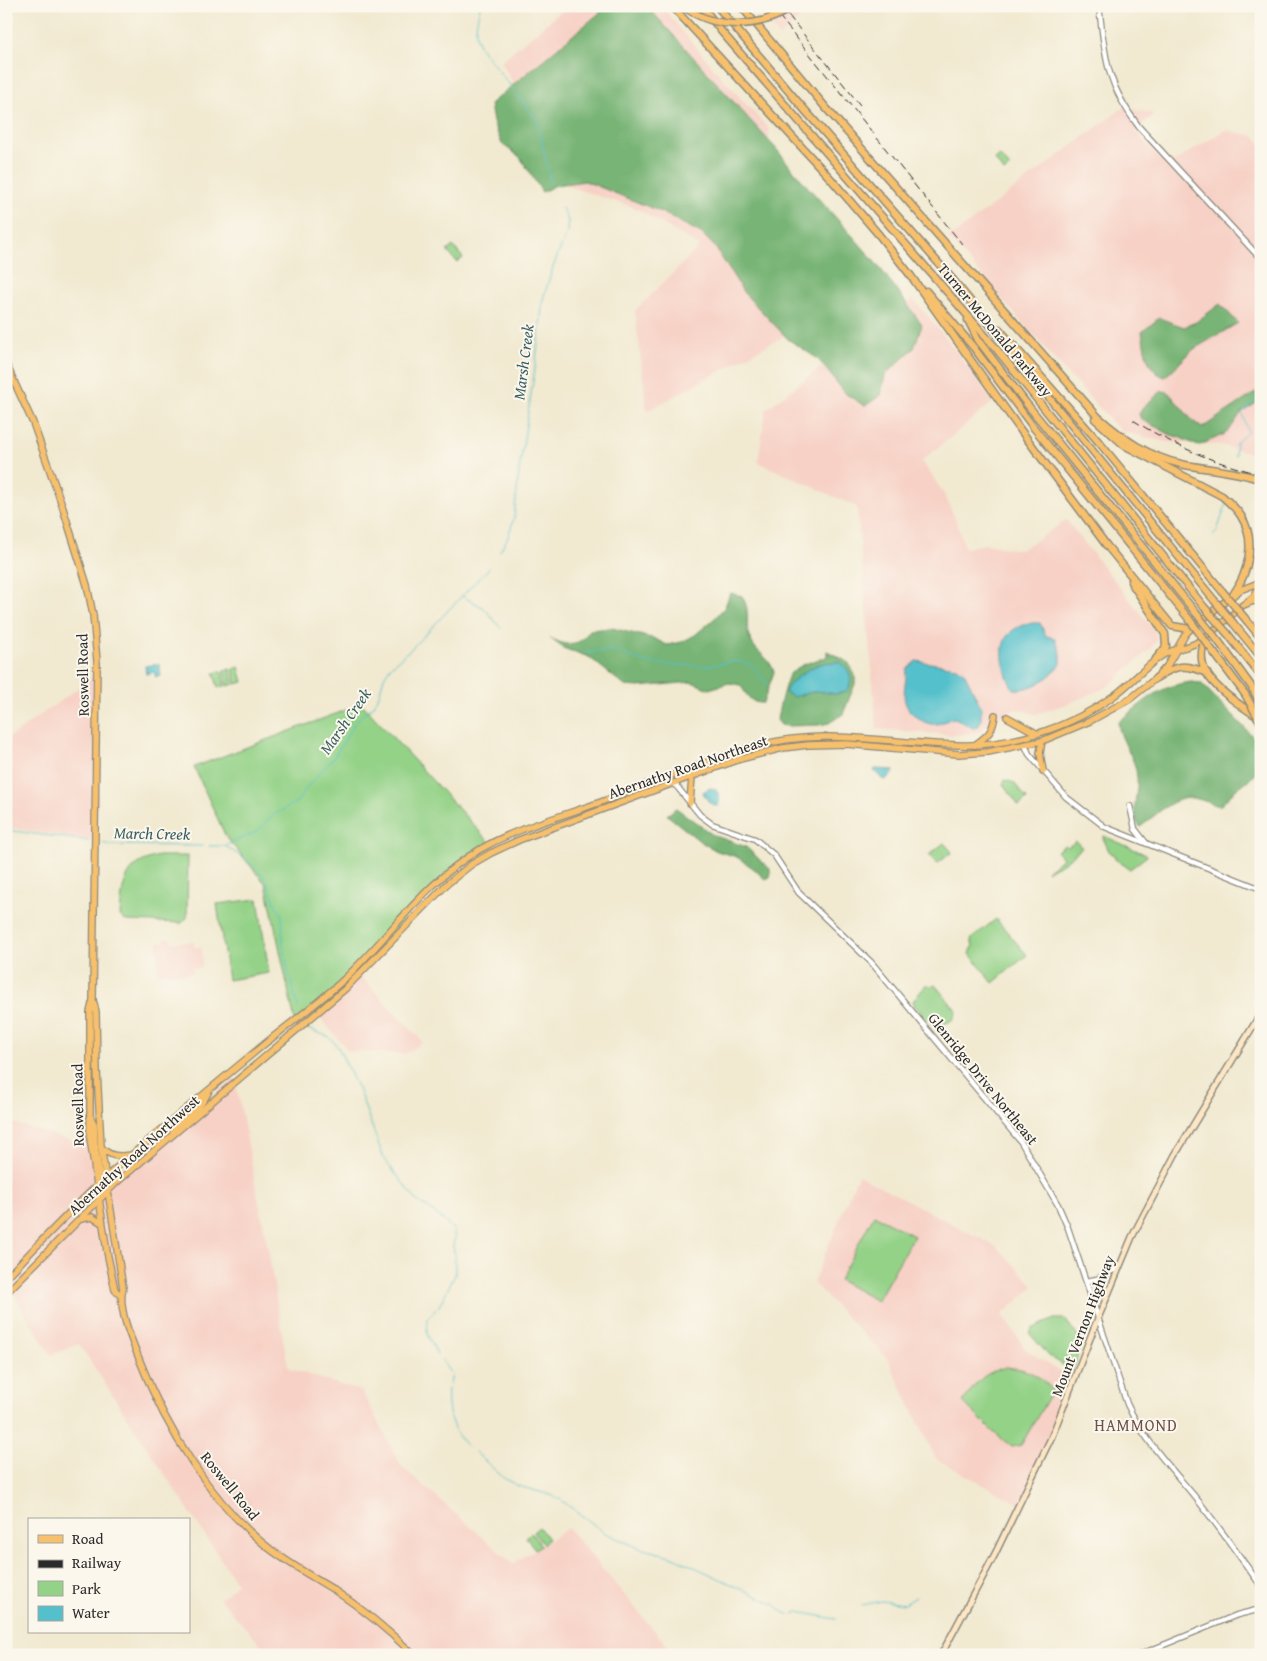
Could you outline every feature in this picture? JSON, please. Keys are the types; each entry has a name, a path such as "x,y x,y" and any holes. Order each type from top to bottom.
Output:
{"highway":[{"path":"672,6 831,179 911,276 974,348 1034,428 1189,619 1244,694 1261,723"},
{"path":"682,6 704,18 736,24 763,21 793,6"},
{"name":"Turner McDonald Parkway","path":"702,6 721,31 964,310 1261,676"},
{"name":"Turner McDonald Parkway","path":"718,6 819,127 954,280 1261,657"},
{"path":"741,6 826,108 1098,417 1116,433 1151,454 1182,464 1216,469 1261,480"},
{"path":"911,276 1019,428 1107,546 1172,626 1190,629"},
{"path":"954,280 1098,441 1261,638"},
{"path":"964,310 978,340 1026,403 1219,642 1261,704"},
{"path":"1073,389 1101,425 1124,445 1222,496 1234,507 1246,525 1249,556 1240,584 1233,595"},
{"path":"1107,546 1164,631 1166,647 1156,659"},
{"path":"1243,605 1252,601 1261,601"},
{"path":"1205,636 1201,658 1206,673"},
{"path":"1156,678 1168,671 1183,666 1195,668 1206,673 1232,700 1261,719"}],"main road":[{"name":"Roswell Road","path":"6,364 33,423 61,502 87,585 95,633 97,661 93,1000 90,1012 89,1111 90,1138 99,1184 98,1200 115,1290 120,1296 134,1347 159,1404 182,1446 223,1503 252,1534 271,1550 363,1610 414,1655"},
{"name":"Abernathy Road Northeast","path":"260,1060 345,989 433,897 456,876 472,864 518,840 759,753 808,745 846,744 959,754 988,752 1042,741 1066,732 1112,710 1130,699 1156,678 1167,666 1190,629 1233,595 1247,587 1261,583"},
{"name":"Abernathy Road Northeast","path":"255,1052 342,981 441,878 476,852 507,836 737,752 778,741 807,737 845,736 923,744 975,745 1006,741 1036,733 1064,723 1108,700 1163,654 1195,643 1254,596 1261,583"},
{"path":"975,745 989,734 993,727 995,715"},
{"path":"1008,717 1036,733"},
{"path":"1042,741 1040,753 1043,771"},
{"path":"690,803 692,777"},
{"name":"Roswell Road","path":"93,1000 96,1012 101,1146 123,1288 120,1296"},
{"name":"Mount Vernon Highway","path":"941,1655 995,1554 1052,1436 1132,1238 1175,1156 1261,1013"},
{"name":"Abernathy Road Northwest","path":"6,1278 99,1184 255,1052"},
{"name":"Abernathy Road Northwest","path":"6,1293 108,1190 260,1060"},
{"path":"171,1136 182,1120 202,1104 209,1090"},
{"path":"101,1146 108,1154 116,1156 133,1154"},
{"path":"99,1184 104,1195"},
{"path":"78,1220 92,1217 102,1223"}],"street":[{"path":"1099,6 1108,69 1117,94 1127,112 1138,127 1261,259"},
{"path":"1025,745 1028,753"},
{"path":"1018,746 1028,753 1074,804 1105,827 1261,889"},
{"name":"Glenridge Drive Northeast","path":"674,783 700,815 712,824 755,839 774,855 800,893 851,941 894,988 1021,1142 1058,1205 1068,1228 1134,1418 1150,1442 1222,1530 1261,1586"},
{"path":"1130,806 1135,829 1148,845"},
{"path":"1086,1281 1097,1280 1119,1267"},
{"path":"1139,1655 1237,1615 1261,1608"}],"shaded area":[{"path":"568,6 661,6 722,78 769,129 769,148 732,272 784,336 647,411 635,311 700,246 636,208 567,186 501,61"},
{"path":"754,6 813,6 779,36"},
{"path":"1124,107 1154,114 1135,131 1167,166 1225,130 1254,136 1261,144 1261,456 1220,445 1166,442 1121,431 1063,369 949,238"},
{"path":"913,299 946,338 993,402 922,461 944,494 955,518 965,548 985,544 1020,550 1066,520 1154,630 1157,640 1149,650 1107,687 1070,703 1036,714 1016,709 989,720 982,732 953,735 877,729 857,507 758,462 766,409"},
{"path":"95,676 98,801 92,841 6,827 6,740"},
{"path":"164,938 170,938 171,942 194,942 194,947 202,947 202,968 193,968 193,973 158,973 158,942 164,942"},
{"path":"356,972 423,1042 405,1054 349,1051 314,1011"},
{"path":"235,1078 269,1255 288,1368 362,1392 401,1466 513,1564 568,1528 675,1655 270,1655 220,1599 237,1584 79,1344 51,1355 6,1282 6,1124 13,1123 73,1141 84,1141 95,1133 101,1184"},
{"path":"858,1175 997,1247 1034,1286 1002,1315 1026,1350 1072,1378 1052,1436 1021,1505 936,1459 888,1359 813,1283"}],"green space":[{"path":"608,6 647,6 858,242 890,280 922,325 914,348 885,375 881,395 865,406 846,394 818,359 788,339 744,293 715,247 701,233 659,211 585,181 556,185 542,192 520,157 502,144 493,122 490,104"},
{"path":"1000,156 1010,167 1004,172 995,160"},
{"path":"453,246 463,258 457,262 447,251"},
{"path":"1220,304 1238,323 1194,349 1165,377 1154,370 1146,352 1142,332 1159,318 1184,327 1196,322"},
{"path":"1261,389 1261,400 1241,413 1225,434 1198,446 1171,435 1141,419 1139,414 1143,407 1162,391 1168,392 1192,420 1202,428"},
{"path":"730,593 742,596 747,608 749,638 769,662 774,672 763,703 752,700 740,685 729,683 709,689 692,682 639,687 625,686 589,657 563,648 550,638 562,643 572,644 581,640 590,630 612,628 655,639 667,645 682,642 695,635 715,618 725,607"},
{"path":"827,651 848,662 855,675 855,684 843,714 829,723 819,725 781,725 777,720 788,677 802,665 827,657"},
{"path":"239,667 243,682 236,684 233,669"},
{"path":"230,669 234,684 227,686 223,671"},
{"path":"221,671 225,686 218,688 214,673"},
{"path":"1191,682 1201,683 1261,745 1261,770 1234,791 1220,806 1192,798 1184,799 1164,808 1140,827 1135,815 1136,770 1119,729 1118,722 1160,691"},
{"path":"362,704 493,846 459,867 412,909 344,984 296,1027 266,884 226,837 194,767"},
{"path":"1005,780 1014,783 1027,799 1019,806 1003,784"},
{"path":"676,808 713,835 746,847 770,869 770,877 765,879 737,857 717,851 701,842 667,815"},
{"path":"1104,836 1147,856 1130,869 1115,859 1114,855 1110,853 1103,838"},
{"path":"1076,841 1082,848 1063,863 1047,871 1063,858 1057,851 1065,845 1068,847"},
{"path":"944,843 952,852 937,864 929,855"},
{"path":"159,856 188,856 187,918 182,923 126,921 120,916 122,894 127,877 138,864"},
{"path":"258,899 269,973 228,980 217,904"},
{"path":"996,919 1027,955 993,983 970,954 973,946 971,939"},
{"path":"927,984 931,987 935,985 956,1010 952,1020 934,1027 914,1005 913,1001"},
{"path":"874,1215 914,1236 877,1301 839,1280"},
{"path":"1054,1319 1065,1319 1082,1342 1073,1371 1049,1356 1030,1334 1032,1329"},
{"path":"1006,1367 1032,1373 1053,1390 1021,1445 1012,1447 992,1431 963,1402 980,1380"},
{"path":"539,1527 548,1539 543,1544 533,1532"},
{"path":"531,1533 541,1545 535,1549 526,1537"}],"water":[{"path":"1040,623 1046,636 1055,638 1061,654 1061,664 1051,674 1033,686 1013,689 1003,661 1003,645 1012,631 1020,626"},
{"path":"916,661 957,667 964,672 981,707 981,721 978,727 973,728 955,718 937,724 929,724 912,713 905,702 904,690 907,669"},
{"path":"840,662 849,672 851,680 846,692 836,694 817,691 793,697 785,692 795,679 815,666 822,663"},
{"path":"159,664 161,676 156,677 154,672 146,674 145,666"},
{"path":"875,769 894,770 894,772 885,780 874,771"},
{"path":"710,788 715,789 718,793 718,806 705,797 703,792"}],"waterway":[{"name":"Marsh Creek","path":"480,6 476,29 477,40 483,51 537,120 551,184"},
{"name":"Marsh Creek","path":"500,551 508,537 514,518 543,299 567,232 568,220 562,208"},
{"path":"1235,456 1236,443 1248,432 1242,413 1261,395"},
{"path":"1211,537 1217,531 1227,502"},
{"name":"Marsh Creek","path":"225,846 256,832 275,814 297,802 308,786 334,757 354,724 373,707 379,695 384,677 391,666 413,647 489,568"},
{"path":"462,596 484,608 501,628"},
{"path":"584,653 614,650 644,662 668,665 707,666 735,661 749,664 758,672 767,685"},
{"name":"Marsh Creek","path":"6,830 88,841"},
{"name":"March Creek","path":"102,843 111,845 202,846"},
{"path":"209,846 225,846 245,859 262,874 268,884 276,906 282,914 283,945 298,1007"},
{"path":"308,1029 329,1037 338,1047 359,1091 384,1159 416,1200 453,1229 455,1237 453,1246 455,1275 439,1306 428,1318 427,1334 437,1354"},
{"path":"442,1360 452,1374 450,1384"},
{"path":"448,1389 448,1406 451,1422 458,1436 469,1448"},
{"path":"475,1452 505,1479 518,1486 551,1495 561,1500 605,1533 639,1548 671,1556 774,1604 785,1613 792,1615 798,1612 836,1619"},
{"path":"862,1605 882,1601 905,1604 916,1597"}],"railway":[{"path":"771,6 962,244"},
{"path":"781,6 860,105"},
{"path":"1133,420 1163,438 1195,453 1227,465 1261,474"}],"district":[{"name":"HAMMOND","path":"1136,1425"}]}
